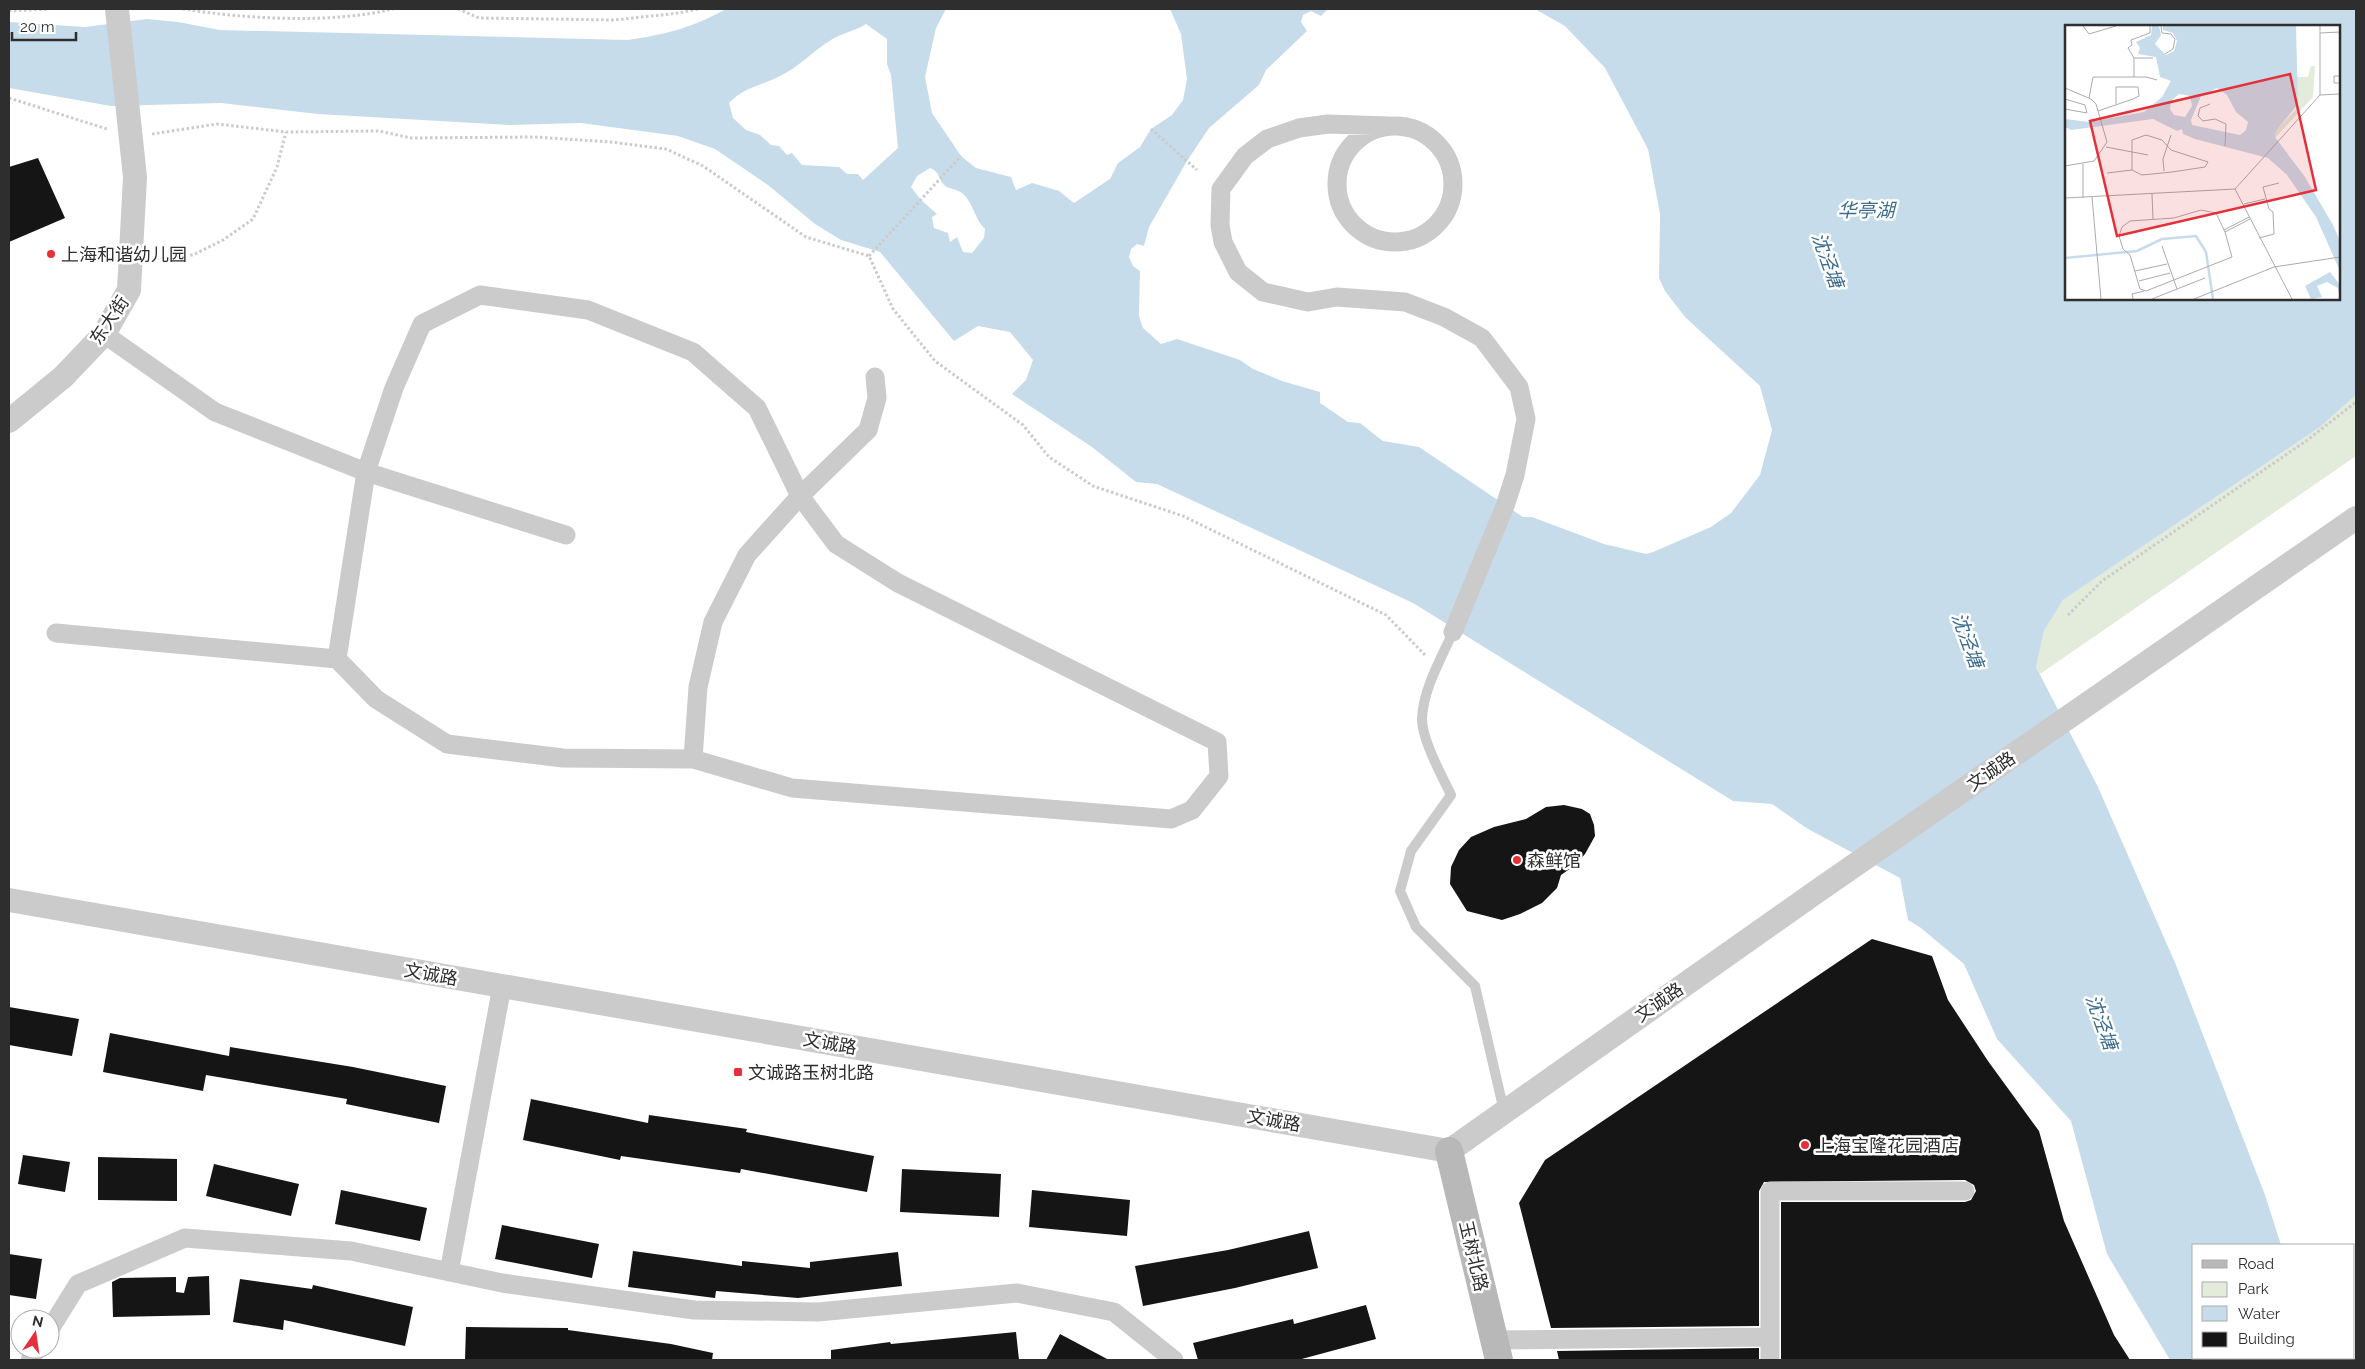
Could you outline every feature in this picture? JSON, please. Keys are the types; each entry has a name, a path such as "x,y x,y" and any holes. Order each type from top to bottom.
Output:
{"main road":[{"name":"玉树北路","path":"1449,1151 1496,1350"}],"street":[{"name":"东大街","path":"9,421 63,377 104,334 129,290 135,177 117,10"},
{"path":"1388,126 1369,132 1353,143 1341,159 1336,178 1337,198 1345,216 1359,231 1377,240 1396,243 1416,239 1432,230 1445,216 1452,199 1454,180 1449,162 1439,145 1424,133 1406,127 1388,126 1328,124 1299,128 1268,139 1245,156 1221,189 1220,225 1223,242 1238,272 1263,292 1308,302 1337,297 1405,302 1444,317 1482,338 1519,388 1526,419 1515,475 1505,506 1453,632"},
{"path":"56,633 337,659 376,699 447,744 563,758 693,759 792,788 1171,819 1192,810 1219,776 1217,742 898,584 836,544 800,496 757,408 693,352 588,310 480,295 422,324 394,388 366,472 337,659"},
{"path":"104,334 215,412 366,472 566,535"},
{"path":"693,759 698,687 713,622 746,555 800,496 868,430 877,398 875,377"},
{"name":"文诚路","path":"9,900 1449,1151 1816,892 2356,518"},
{"path":"449,1272 502,986"},
{"path":"1770,1360 1770,1191 1965,1191"},
{"path":"60,1313 78,1284 185,1238 350,1251 502,1284 694,1310 818,1312 1018,1293 1114,1312 1174,1360"},
{"path":"1496,1350 1769,1337"}],"lane":[{"path":"1453,632 1430,684 1422,720 1433,758 1451,795 1411,851 1400,891 1416,927 1475,986 1504,1111"}],"path":[{"path":"9,11 49,9"},
{"path":"183,9 213,14 330,18 367,15 393,9"},
{"path":"458,9 479,18 614,20 698,9"},
{"path":"9,98 131,129 171,133 217,124 286,132 379,131 411,138 535,137 611,142 666,149 704,166 806,237 869,256 893,309 935,361 1023,425 1049,457 1056,462 1093,486 1183,516 1386,615 1437,667"},
{"path":"1150,129 1197,170"},
{"path":"130,276 161,256 193,255 223,240 253,218 277,167 286,132"},
{"path":"869,256 961,156"},
{"path":"2068,615 2102,581 2306,441 2356,402"}],"green space":[{"path":"2356,395 2356,456 2040,674 2036,667 2044,631 2063,600 2320,427"}],"water":[{"name":"华亭湖","path":"726,9 946,9 936,28 925,77 932,113 961,156 976,168 1011,177 1016,190 1032,183 1059,191 1074,203 1110,179 1118,163 1140,147 1151,129 1172,115 1183,100 1187,79 1181,34 1170,9 1328,9 1321,16 1311,11 1303,15 1301,22 1307,31 1266,70 1259,85 1209,128 1187,161 1149,227 1144,246 1137,244 1131,249 1129,257 1133,266 1140,271 1139,316 1143,328 1161,344 1177,339 1240,360 1253,369 1282,381 1320,392 1320,403 1348,422 1360,423 1383,441 1419,447 1523,517 1532,517 1604,544 1646,554 1711,527 1731,513 1760,475 1772,430 1760,386 1685,317 1665,291 1659,278 1660,214 1648,149 1605,68 1565,26 1535,9 2356,9 2356,395 2320,427 2063,600 2044,631 2036,667 2098,787 2176,965 2265,1195 2281,1244 2192,1244 2192,1359 2315,1360 2170,1360 2107,1254 2071,1121 1997,1039 1964,964 1921,928 1908,920 1900,878 1808,829 1772,804 1733,801 1413,603 1157,484 1136,482 1092,447 1012,394 1026,380 1033,360 1010,332 978,326 954,341 880,252 841,240 815,224 768,185 715,149 678,136 581,123 509,125 318,114 221,103 111,106 9,88 9,22 85,27 147,19 178,22 220,30 628,40 679,29 702,21","holes":["866,24 887,39 887,64 891,75 898,148 863,180 858,174 847,174 839,167 802,165 792,153 787,155 779,146 771,145 760,135 746,130 733,118 729,103 735,97 787,72 831,40","930,168 937,173 944,185 960,192 966,197 978,221 985,229 984,238 972,253 963,252 957,237 950,242 948,233 934,228 932,217 937,214 921,200 911,187 917,176"]}],"building":[{"path":"38,158 65,218 9,242 9,167"},
{"name":"森鲜馆","path":"1564,805 1582,809 1590,814 1595,836 1585,854 1574,866 1561,875 1557,888 1542,903 1520,914 1502,920 1467,911 1450,884 1451,867 1459,850 1471,837 1494,827 1526,819 1546,807"},
{"name":"上海宝隆花园酒店","path":"1872,939 1932,956 1948,1000 1988,1061 2039,1131 2064,1221 2114,1335 2130,1360 1781,1360 1781,1202 1965,1202 1971,1200 1976,1191 1974,1185 1965,1180 1764,1182 1759,1191 1759,1326 1551,1328 1519,1203 1545,1160"},
{"path":"9,1007 79,1019 72,1056 9,1045"},
{"path":"110,1033 229,1056 230,1047 353,1067 446,1086 439,1123 346,1104 347,1099 206,1075 203,1091 103,1072"},
{"path":"531,1099 648,1123 649,1115 747,1129 746,1132 874,1156 867,1192 741,1169 740,1173 621,1156 620,1160 523,1140"},
{"path":"23,1155 70,1162 65,1192 18,1184"},
{"path":"98,1157 177,1159 177,1201 98,1200"},
{"path":"214,1164 299,1184 291,1216 206,1196"},
{"path":"902,1169 1001,1174 999,1217 900,1212"},
{"path":"341,1190 427,1208 420,1241 335,1224"},
{"path":"1032,1190 1130,1200 1127,1236 1029,1227"},
{"path":"502,1225 599,1244 592,1278 495,1259"},
{"path":"1309,1231 1318,1268 1235,1288 1143,1306 1135,1266 1228,1250"},
{"path":"633,1251 742,1266 742,1261 810,1268 810,1262 898,1252 902,1286 798,1298 716,1291 715,1298 628,1287"},
{"path":"9,1254 42,1259 36,1299 9,1295"},
{"path":"209,1276 210,1315 113,1317 112,1282 120,1278 176,1277 176,1292 184,1293 188,1277"},
{"path":"240,1279 312,1289 313,1285 413,1307 405,1346 284,1320 283,1330 233,1322"},
{"path":"1366,1305 1376,1339 1298,1360 1198,1360 1193,1343 1293,1319 1294,1324"},
{"path":"466,1327 568,1328 568,1330 671,1344 713,1353 712,1360 465,1360"},
{"path":"1016,1332 1019,1360 831,1360 831,1350 890,1342 891,1344"},
{"path":"1060,1334 1109,1360 1046,1360"},
{"path":"1759,1348 1759,1360 1559,1360 1557,1351"}],"place":[{"name":"上海和谐幼儿园","path":"51,254"},
{"name":"森鲜馆","path":"1517,860"},
{"name":"文诚路玉树北路","path":"738,1072"},
{"name":"上海宝隆花园酒店","path":"1805,1145"}],"water label":[{"name":"沈泾塘","path":"1828,260"},
{"name":"沈泾塘","path":"1968,640"},
{"name":"沈泾塘","path":"2102,1022"}]}
